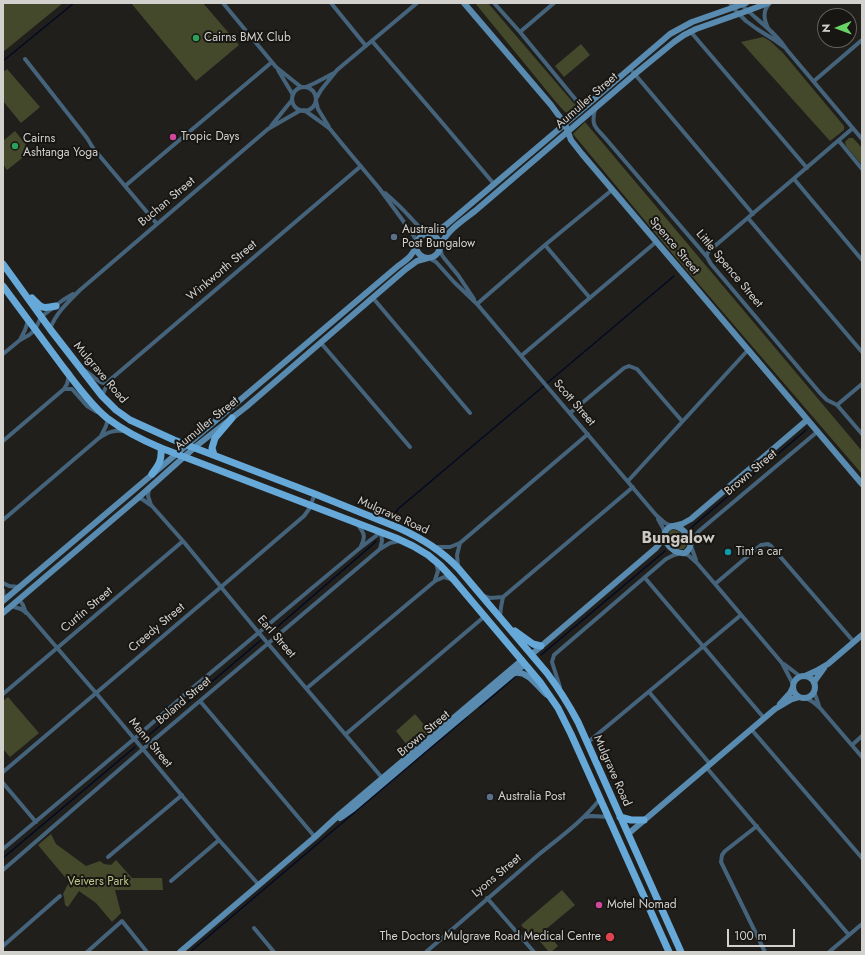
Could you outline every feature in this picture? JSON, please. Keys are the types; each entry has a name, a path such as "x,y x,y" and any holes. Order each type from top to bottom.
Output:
{"main road":[{"name":"Mulgrave Road","path":"3,264 50,329 102,396 116,410 130,420 186,445 195,447 399,528 435,548 458,568 532,654 562,693 573,712 681,952"},
{"path":"14,280 40,306 47,308 56,306"},
{"name":"Mulgrave Road","path":"3,286 83,394 106,417 126,431 161,448 382,532 402,541 436,562 454,580 485,616 524,662 554,701 566,722 669,952"},
{"path":"214,455 212,448 215,438 232,418"},
{"path":"152,474 160,462 161,448"},
{"path":"506,625 533,644 541,646"},
{"name":"Brown Street","path":"524,662 532,654"},
{"path":"620,816 632,820 644,820"},
{"path":"619,840 628,834"}],"street":[{"path":"223,3 276,67 293,98 294,105 330,129"},
{"path":"331,3 366,46"},
{"path":"293,98 296,90 301,87 315,84 337,70 417,3"},
{"name":"Spence Street","path":"464,3 551,106 564,124 571,140 612,190 862,484"},
{"name":"Spence Street","path":"468,3 477,18"},
{"path":"494,3 577,101 579,112"},
{"path":"520,32 554,3"},
{"path":"769,3 764,12 769,30"},
{"name":"Aumuller Street","path":"440,246 450,231 475,212 674,42 690,32 769,3"},
{"path":"742,4 747,11 781,41 862,138"},
{"name":"Aumuller Street","path":"430,233 442,228 670,34 685,25 731,5 742,4"},
{"path":"731,5 757,29 774,39 787,50"},
{"path":"685,25 807,168"},
{"path":"814,81 862,40"},
{"path":"372,41 494,184"},
{"path":"25,59 87,138 93,148 157,224"},
{"path":"125,186 272,62"},
{"path":"276,67 301,87"},
{"path":"630,69 753,214"},
{"path":"303,110 311,108 321,90 337,70"},
{"path":"306,87 313,91 318,109 330,129 379,188 412,233 418,252 429,258 436,256 440,246 438,238 425,232 419,227 379,188"},
{"name":"Buchan Street","path":"50,329 60,311 80,290 268,129 293,98"},
{"path":"577,101 589,103"},
{"name":"Little Spence Street","path":"595,108 593,121 596,129 707,257 711,264 823,396 837,405 862,434"},
{"name":"Buchan Street","path":"268,129 303,110"},
{"path":"707,257 709,252 853,128"},
{"path":"839,141 862,168"},
{"name":"Winkworth Street","path":"102,396 111,380 361,166"},
{"path":"501,178 508,176 520,166 524,169"},
{"path":"794,179 862,260"},
{"path":"477,304 545,245 612,190"},
{"path":"748,218 862,352"},
{"path":"416,244 419,237 430,233"},
{"path":"521,356 656,242"},
{"name":"Aumuller Street","path":"3,602 355,301 409,258 414,252 416,244"},
{"path":"545,245 590,298"},
{"name":"Scott Street","path":"440,246 442,255 458,275 477,304"},
{"name":"Aumuller Street","path":"3,613 149,489 184,456 232,418 412,264 429,258"},
{"name":"Scott Street","path":"429,258 436,262 477,304 656,515 665,523 673,526"},
{"name":"Buchan Street","path":"3,354 35,330 42,317 80,290"},
{"path":"373,298 470,413"},
{"name":"Buchan Street","path":"20,340 28,321"},
{"path":"321,343 410,446"},
{"path":"628,481 748,350"},
{"path":"570,413 624,368 629,366 637,370 682,422"},
{"path":"80,368 89,372 101,383 111,380"},
{"path":"3,441 64,389 69,376"},
{"path":"248,393 251,396 254,396 264,387 277,380"},
{"path":"837,405 862,384"},
{"path":"64,389 72,389 87,406 106,417 106,426 99,438"},
{"name":"Brown Street","path":"673,526 682,524 691,519 807,420"},
{"path":"3,520 99,438 109,432 126,431"},
{"name":"Brown Street","path":"690,544 699,531 817,432"},
{"path":"435,548 450,547 460,543 588,434"},
{"path":"500,618 500,608 503,598 633,487"},
{"path":"149,489 148,496 152,506"},
{"name":"Creedy Street","path":"3,772 304,516 311,505 315,494"},
{"name":"Earl Street","path":"138,498 152,506 183,541 268,644 384,780"},
{"path":"90,527 114,511 117,510 120,513"},
{"name":"Scott Street","path":"656,515 663,528 665,536"},
{"name":"Brown Street","path":"686,532 685,527 691,519"},
{"path":"356,523 364,536 364,540 360,548"},
{"path":"562,693 552,663 553,657 666,559 670,554 665,536 667,529 673,526 692,535 699,531"},
{"path":"380,549 382,532"},
{"name":"Boland Street","path":"3,849 190,690 360,548 382,532"},
{"path":"686,532 697,563"},
{"name":"Brown Street","path":"532,654 656,548 665,536"},
{"name":"Curtin Street","path":"3,694 183,541"},
{"name":"Boland Street","path":"3,870 143,749 380,549 390,543 402,541"},
{"path":"458,568 457,555 460,543"},
{"path":"666,559 688,551 690,544"},
{"path":"715,584 760,545 768,544 854,642"},
{"path":"656,548 667,545 675,552 688,555 697,563 782,663 795,693 799,697"},
{"path":"435,581 438,571 436,562"},
{"path":"307,688 439,578 447,577 454,580"},
{"path":"645,578 764,718"},
{"path":"3,583 9,586 19,587"},
{"path":"3,590 3,602 15,597 19,599"},
{"path":"481,595 490,598 503,598"},
{"name":"Mann Street","path":"19,599 27,613 219,840 259,885"},
{"name":"Mann Street","path":"11,606 21,609 27,613"},
{"path":"587,743 741,615"},
{"path":"346,734 485,616"},
{"path":"628,834 775,709 790,693 796,679 816,671 828,664 862,635"},
{"name":"Brown Street","path":"180,952 338,816 515,673 524,662"},
{"name":"Brown Street","path":"384,780 524,662"},
{"path":"782,663 803,676 810,678 814,686 820,708"},
{"path":"806,698 812,695 816,679 828,664"},
{"path":"515,673 526,675 554,701"},
{"path":"649,692 757,826 849,935"},
{"path":"775,709 792,699 799,697 806,698 814,702 862,757"},
{"path":"200,701 315,837"},
{"path":"751,729 862,858"},
{"path":"852,745 862,736"},
{"path":"3,783 36,822"},
{"path":"108,857 182,795"},
{"name":"Lyons Street","path":"426,952 583,817 600,798"},
{"path":"583,817 609,817"},
{"path":"757,826 725,851 722,854 721,862 765,952"},
{"path":"171,881 219,840"},
{"path":"3,946 60,896"},
{"path":"487,898 534,952"},
{"path":"87,952 122,921 147,952"},
{"path":"829,952 862,924"},
{"path":"254,928 274,952"}],"green space":[{"path":"3,3 63,3 3,52"},
{"name":"Cairns BMX Club","path":"131,3 203,3 239,45 196,81"},
{"path":"475,3 488,3 577,107 570,115 556,102"},
{"path":"763,37 770,41 783,53 844,126 844,130 830,141 741,42"},
{"path":"581,44 590,55 564,77 555,66"},
{"path":"7,69 40,107 21,123 3,101 3,72"},
{"path":"585,122 862,451 862,474 666,246 573,134"},
{"name":"Cairns Ashtanga Yoga","path":"15,131 31,151 7,170 3,164 3,141"},
{"path":"849,138 853,138 862,148 862,165 846,146 845,142"},
{"path":"671,530 679,532 683,536 687,544 684,549 676,548 672,544 668,536"},
{"path":"8,697 39,733 10,757 3,749 3,701"},
{"path":"415,714 430,732 410,749 396,731"},
{"name":"Veivers Park","path":"51,834 56,844 86,866 100,861 104,864 111,865 116,860 132,878 162,878 163,890 115,890 121,913 112,922 96,903 79,891 68,907 65,905 63,894 69,882 38,845"},
{"path":"562,890 575,905 545,930 558,946 549,952 537,938 534,940 521,925"}],"waterway":[{"path":"3,61 74,3"},
{"path":"392,518 398,509 674,276"},
{"path":"690,529 806,430"},
{"path":"269,634 376,541"},
{"path":"541,655 665,551"},
{"path":"142,741 261,640"},
{"path":"480,707 515,677"},
{"path":"190,952 467,717"},
{"path":"3,858 135,747"}],"place":[{"name":"Cairns BMX Club","path":"196,38"},
{"name":"Tropic Days","path":"173,137"},
{"name":"Cairns Ashtanga Yoga","path":"15,146"},
{"name":"Australia Post Bungalow","path":"394,237"},
{"name":"Tint a car","path":"728,552"},
{"name":"Australia Post","path":"490,797"},
{"name":"Motel Nomad","path":"599,905"},
{"name":"The Doctors Mulgrave Road Medical Centre","path":"610,937"}],"district":[{"name":"Bungalow","path":"678,539"}]}
